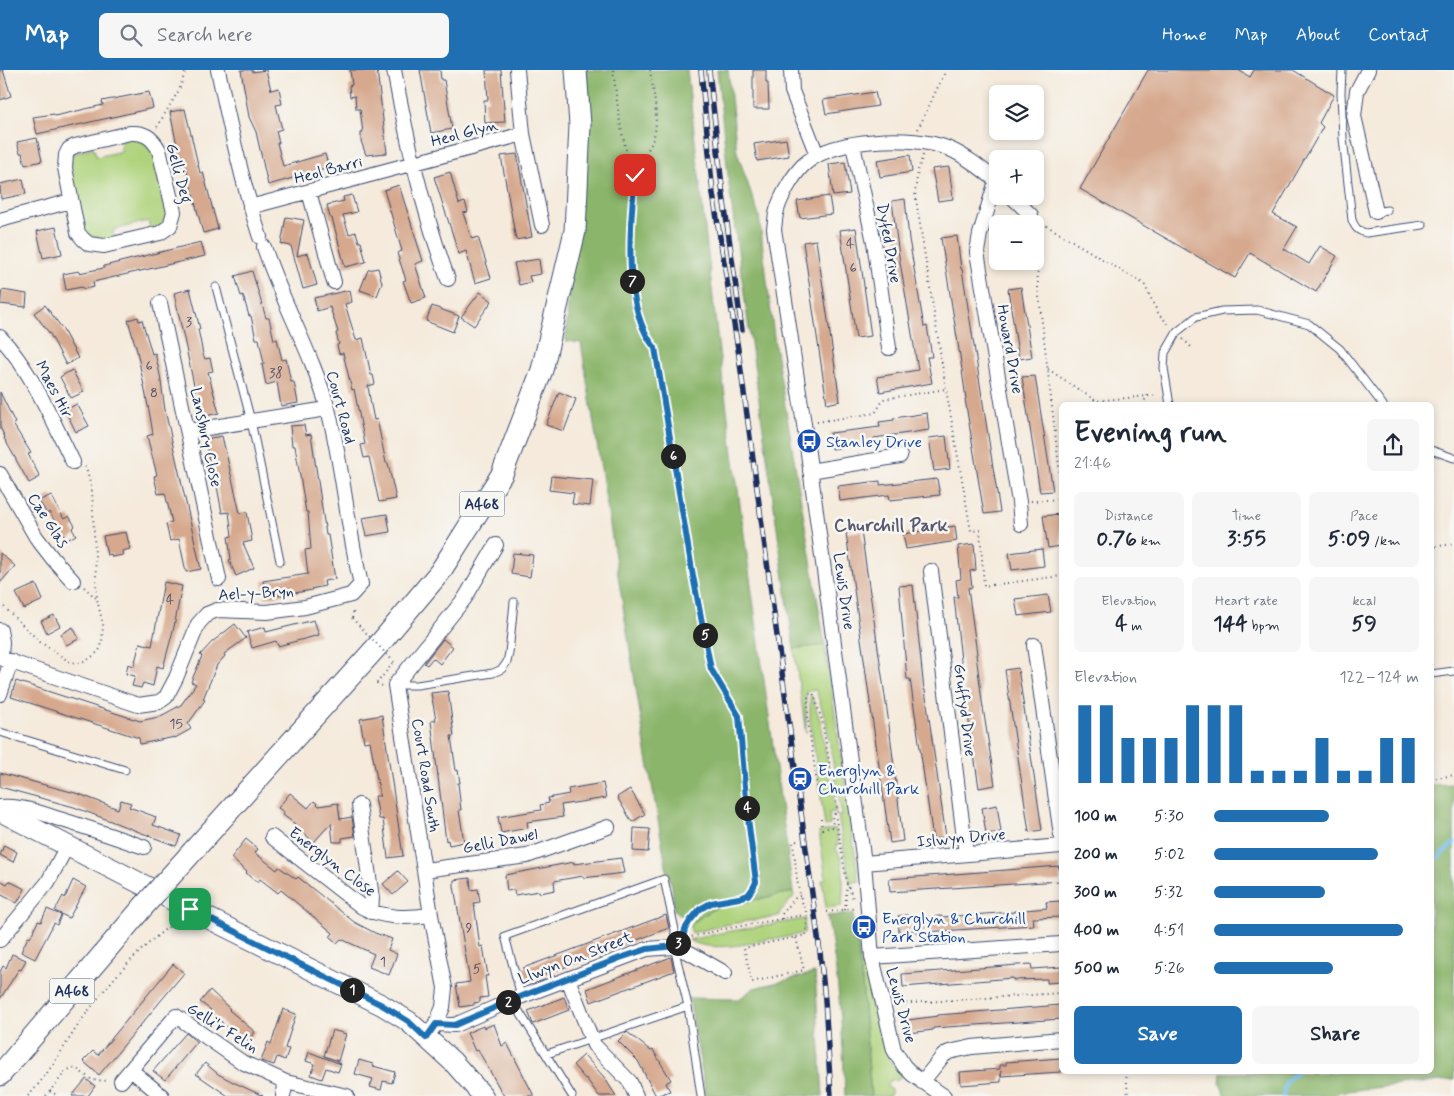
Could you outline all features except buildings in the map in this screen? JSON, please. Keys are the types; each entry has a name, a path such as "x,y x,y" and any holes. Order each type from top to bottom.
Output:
{"main road":[{"name":"A468","path":"0,1075 143,907 382,641 440,572 502,474 542,370 575,231 580,125 576,70"},
{"path":"0,809 186,913 382,1005 408,1021 431,1031 453,1062 484,1096"}],"street":[{"name":"Court Road","path":"218,70 230,129 250,208 328,409 354,556 361,584"},
{"path":"394,70 408,145 436,247 448,279"},
{"path":"517,70 523,134 542,225"},
{"path":"791,70 792,91 818,155"},
{"path":"1368,70 1357,91 1354,116 1382,211"},
{"name":"Gelli Deg","path":"130,133 140,133 150,138 159,150 174,212 170,226 160,233 132,240 104,246 90,244 78,232 71,201 65,162 66,155 74,146 130,133"},
{"name":"Heol Glyn","path":"414,163 523,134"},
{"name":"Lewis Drive","path":"944,1096 922,1082 904,1066 894,1050 862,907 864,863 804,424 774,229 777,210 794,176 806,163 818,155 853,145 886,140 928,143 948,149 966,159 989,176"},
{"name":"Dyfed Drive","path":"853,145 874,242 889,348"},
{"name":"Heol Barri","path":"250,208 414,163"},
{"path":"309,192 334,282"},
{"path":"0,220 71,201"},
{"name":"Howard Drive","path":"989,205 980,234 977,252 1019,502 1021,524"},
{"path":"1021,205 1030,215"},
{"name":"Lansbury Close","path":"160,303 219,579"},
{"name":"Maes Hir","path":"0,337 12,349 24,367 73,462"},
{"path":"188,430 328,409"},
{"path":"810,471 900,456"},
{"name":"Cae Glas","path":"0,474 36,537 73,581"},
{"path":"395,685 465,598 496,545"},
{"name":"Gruffyd Drive","path":"931,571 966,854"},
{"name":"Ael-y-Bryn","path":"4,659 138,706 150,704 159,702 166,697 176,678 198,624 206,614 218,610 267,612 305,607 351,595 361,584"},
{"path":"0,630 4,659 0,694"},
{"path":"1034,645 1059,821"},
{"name":"Court Road South","path":"395,685 431,915 445,988 442,1007 431,1031"},
{"path":"0,809 8,806 39,812 144,847"},
{"path":"359,806 372,898 371,912"},
{"name":"Gelli Dawel","path":"425,870 527,856 608,827"},
{"name":"Energlyn Close","path":"272,837 371,912 397,917 431,915"},
{"path":"2,932 48,882 67,846"},
{"name":"Islwyn Drive","path":"864,863 1059,846"},
{"path":"872,957 1059,944"},
{"path":"674,946 725,973"},
{"name":"Llwyn On Street","path":"431,1031 455,1025 516,998 647,949 674,946"},
{"path":"568,979 594,1045 630,1082 636,1096"},
{"name":"Gelli'r Felin","path":"121,1082 176,1016 242,1062 286,1082 347,1096"},
{"path":"922,1082 943,1056 949,1052 972,1047 1059,1039"},
{"path":"131,1070 162,1096"},
{"path":"283,1096 286,1082"}],"lane":[{"path":"1342,70 1343,138 1354,227 1366,233 1423,225"},
{"path":"216,288 251,421 280,561"},
{"path":"1169,402 1164,368 1165,353 1177,332 1196,317 1222,311 1257,310 1309,324 1340,349 1381,402"},
{"path":"1434,451 1454,458"},
{"path":"395,685 417,685 465,678 493,673 502,669 507,662 509,653 514,602"},
{"path":"1434,674 1454,671"},
{"path":"0,732 125,770"},
{"path":"572,1096 516,998 505,936 664,879 675,930 674,946 688,1006 701,1096"},
{"path":"547,1054 688,1006"}],"path":[{"path":"150,138 179,90 186,70"},
{"path":"613,70 620,130 627,156 635,175"},
{"path":"650,70 654,94 655,132 652,142 641,157 635,175 631,242 636,308 646,337 655,348 693,576 711,669 739,716 756,882 748,895 711,903 700,909 685,929 683,939 724,929 804,915"},
{"path":"912,141 946,70"},
{"path":"928,143 918,170 915,192 946,389 971,531 980,530 984,586 1059,576"},
{"path":"1059,465 1038,288 1036,219 1064,238 1144,284 1159,315 1191,347"},
{"path":"1048,369 1096,401 1168,394"},
{"path":"804,424 876,412 884,399 946,389"},
{"path":"1144,402 1147,395"},
{"path":"1019,502 1059,499"},
{"path":"1434,547 1454,544"},
{"path":"73,581 80,584 96,599"},
{"path":"352,618 394,662"},
{"path":"818,792 808,720 808,694 813,693 822,720 838,814 832,815 833,827 822,829 821,819"},
{"path":"1434,778 1454,775"},
{"path":"835,814 847,883 845,910"},
{"path":"796,938 804,970 752,982 744,948 806,935 806,911 801,902 793,842 797,842"},
{"path":"826,912 862,907 847,883"},
{"path":"782,919 782,914 796,897 800,896"},
{"path":"28,1096 59,1058 91,1006 134,956 186,913"},
{"path":"796,955 800,954"},
{"path":"884,1005 1059,993"},
{"path":"46,1096 66,1071 72,1068 77,1068 92,1080 121,1082"},
{"path":"1126,1074 1128,1096"},
{"path":"49,1091 58,1096"}],"green space":[{"path":"581,70 687,70 719,351 793,892 715,908 692,923 674,910 672,886 667,872 646,751 581,343 566,341"},
{"path":"717,70 728,70 737,152 759,216 775,345 825,645 794,649 730,194"},
{"path":"136,137 151,145 169,206 166,222 151,231 148,221 113,230 114,239 92,240 83,233 69,170 71,155 93,147 97,157 121,151 120,139"},
{"path":"825,645 859,881 850,883 838,816 842,815 826,722 816,690 806,691 806,733 794,649"},
{"path":"810,696 812,696 820,720 836,812 829,813 830,825 825,826 810,720"},
{"path":"1454,784 1454,1080 1339,1092 1335,1096 1225,1096 1220,1083 1221,1074 1434,1074 1434,785"},
{"path":"836,829 838,842 836,849 843,868 842,906 826,908 822,880 826,879 819,832"},
{"path":"793,892 794,896 779,913 779,916 724,925 692,933 690,927 692,923 715,908"},
{"path":"853,914 862,982 871,1096 845,1096 840,1006 827,916"},
{"path":"805,919 804,933 773,940 772,938 741,945 719,947 698,944 689,940 725,932"},
{"path":"862,922 869,980 881,1038 892,1063 903,1075 895,1081 893,1079 886,1084 891,1090 889,1096 871,1096 862,982 854,923"},
{"path":"815,973 823,1096 706,1096 689,998 739,999 754,988"}],"waterway":[{"path":"1434,861 1454,843"},
{"path":"1283,1096 1286,1081 1295,1074"}],"railway":[{"path":"701,70 713,194 738,349 820,952 831,1096"},
{"path":"709,70 723,195 742,330"}],"place":[{"name":"Stanley Drive","path":"809,441"},
{"name":"Energlyn & Churchill Park","path":"800,779"},
{"name":"Energlyn & Churchill Park Station","path":"864,927"}],"district":[{"name":"Churchill Park","path":"891,525"}],"route":[{"path":"190,909 382,1005 408,1021 426,1038 436,1024 455,1025 512,1000 620,958 647,949 674,946 683,939 685,929 700,909 711,903 748,895 753,888 756,882 747,810 739,716 711,669 693,576 655,348 646,337 636,308 632,275 631,234 635,175"}]}
